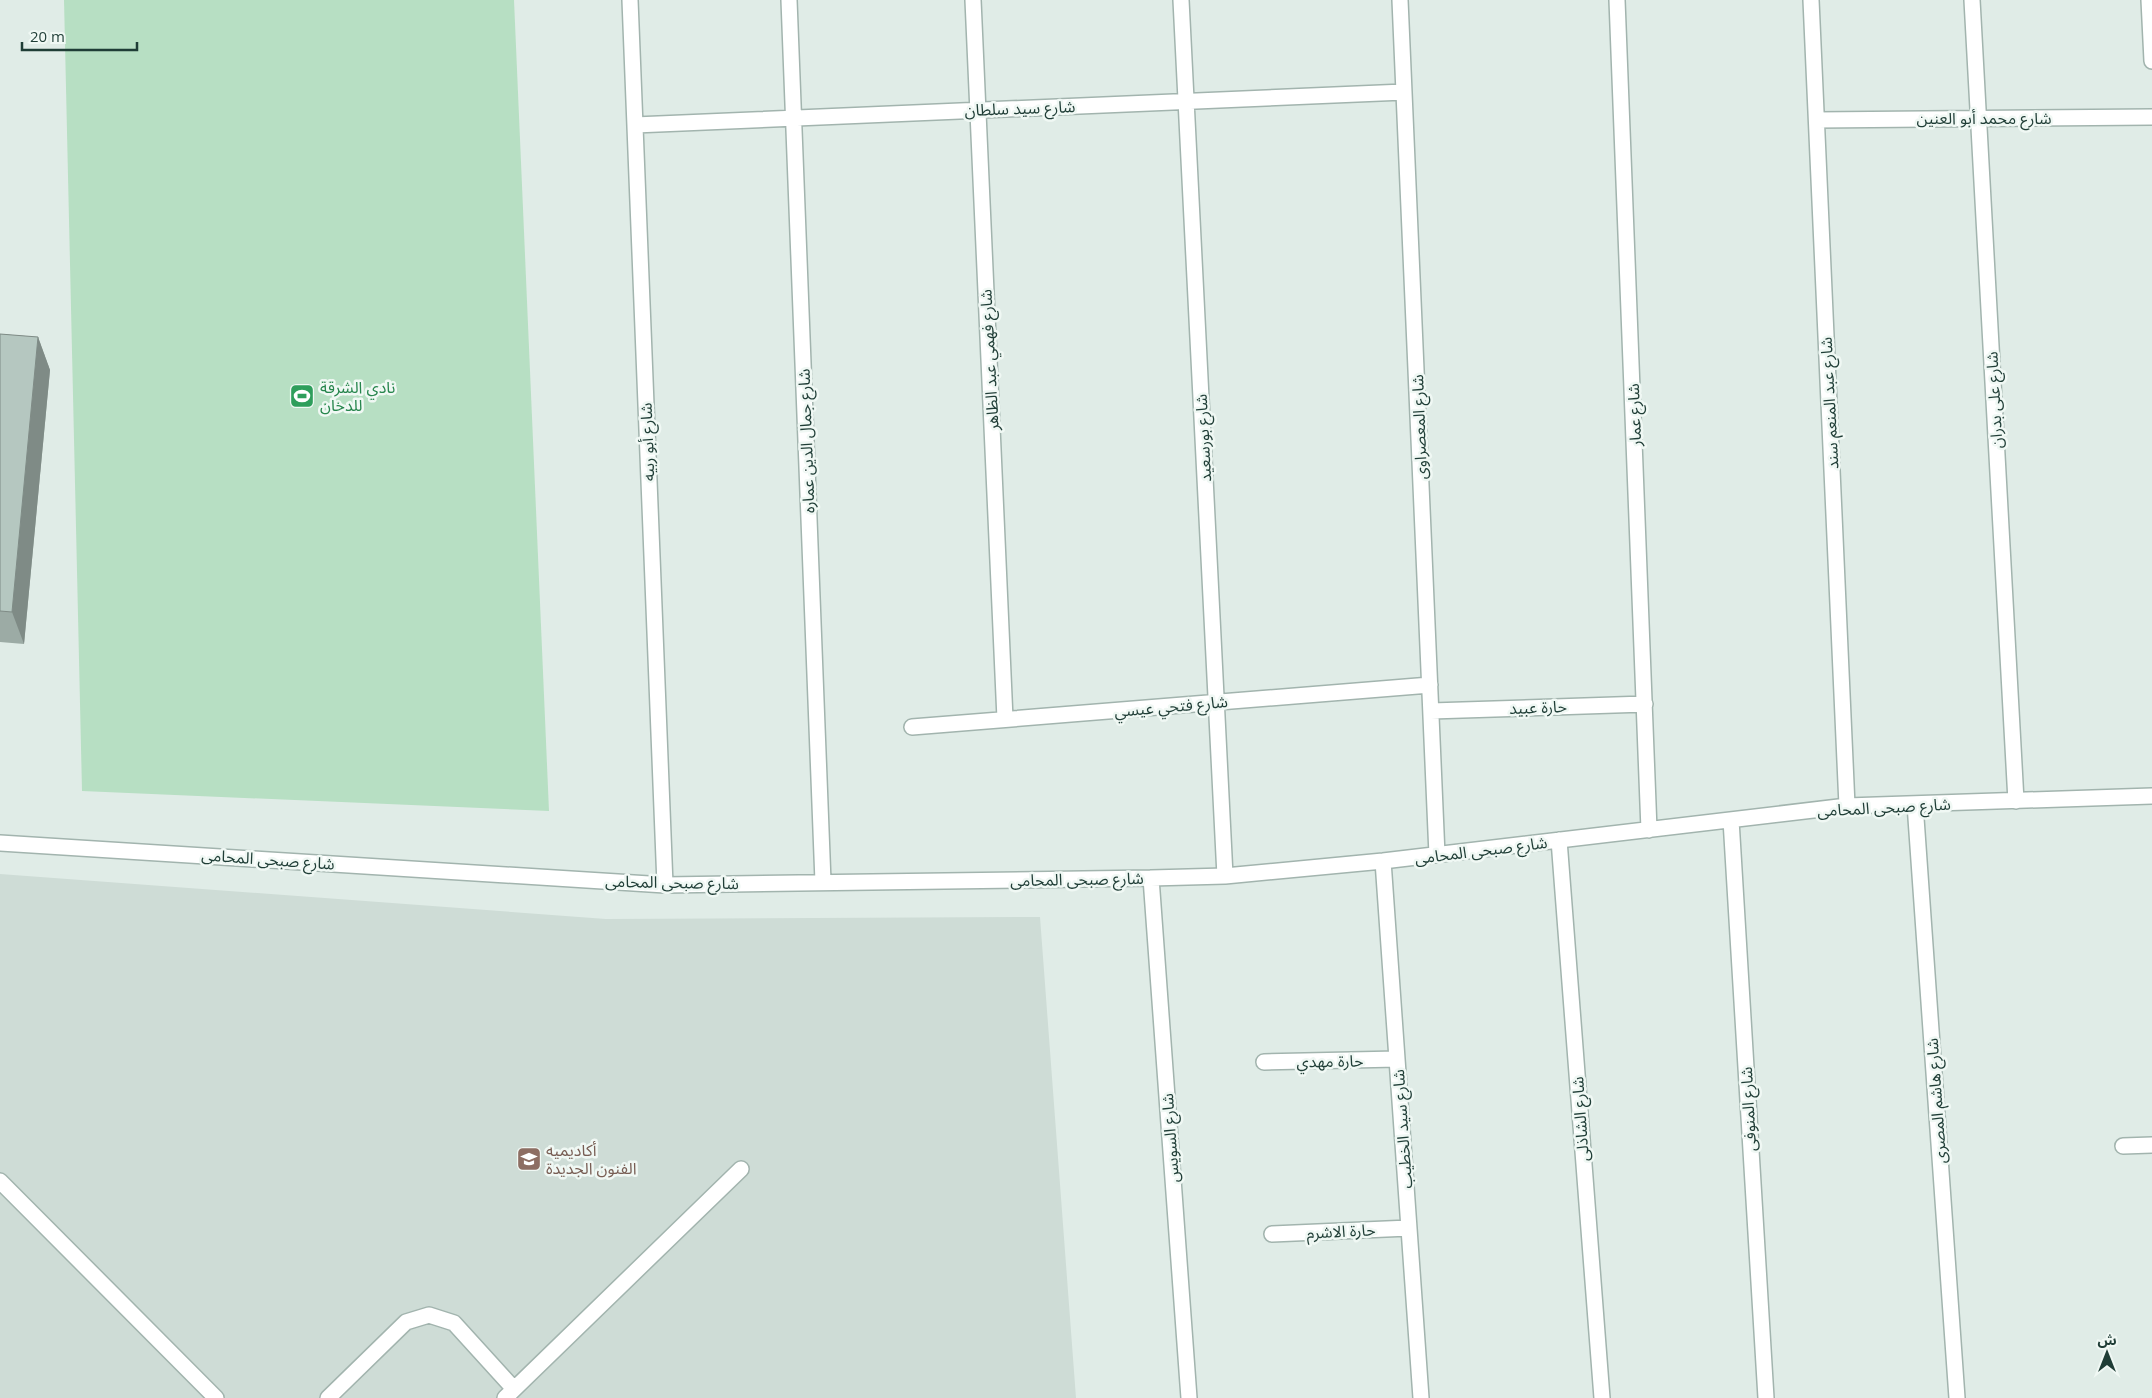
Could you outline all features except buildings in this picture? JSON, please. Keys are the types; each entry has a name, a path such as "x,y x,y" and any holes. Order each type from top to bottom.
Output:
{"street":[{"name":"شارع أبو ربيه","path":"630,0 665,885"},
{"name":"شارع جمال الدين عماره","path":"789,0 823,882"},
{"name":"شارع فهمي عبد الظاهر","path":"973,0 1005,719"},
{"name":"شارع بورسعيد","path":"1181,0 1225,876"},
{"name":"شارع المعصراوى","path":"1400,0 1437,854"},
{"name":"شارع عمار","path":"1618,0 1649,830"},
{"name":"شارع عبد المنعم سند","path":"1811,0 1847,806"},
{"name":"شارع على بدران","path":"1972,0 2016,801"},
{"path":"2149,0 2152,61"},
{"name":"شارع سيد سلطان","path":"635,125 1404,92"},
{"name":"شارع محمد أبو العنين","path":"1816,120 2152,117"},
{"name":"شارع فتحي عيسي","path":"912,727 1430,685"},
{"name":"حارة عبيد","path":"1431,711 1645,704"},
{"name":"شارع صبحى المحامى","path":"0,842 665,885 1151,878 1225,876 1383,861 1847,806 2152,796"},
{"name":"شارع هاشم المصرى","path":"1915,804 1957,1398"},
{"name":"شارع المنوفى","path":"1731,820 1766,1398"},
{"name":"شارع الشاذلى","path":"1560,840 1602,1398"},
{"name":"شارع سيد الخطيب","path":"1383,861 1421,1398"},
{"name":"شارع السويس","path":"1151,878 1189,1398"},
{"name":"حارة مهدي","path":"1264,1062 1397,1059"},
{"path":"2123,1146 2152,1145"},
{"path":"328,1398 406,1322 428,1315 454,1323 510,1393 741,1169"},
{"path":"0,1181 216,1398"},
{"name":"حارة الاشرم","path":"1272,1234 1409,1228"}],"shaded area":[{"name":"أكاديميه الفنون الجديدة","path":"0,874 606,919 1040,917 1076,1398 0,1398"}],"green space":[{"name":"نادي الشرقة للدخان","path":"64,0 514,0 549,811 82,791"}],"place":[{"name":"نادي الشرقة للدخان","path":"302,396"},
{"name":"أكاديميه الفنون الجديدة","path":"529,1159"}]}
